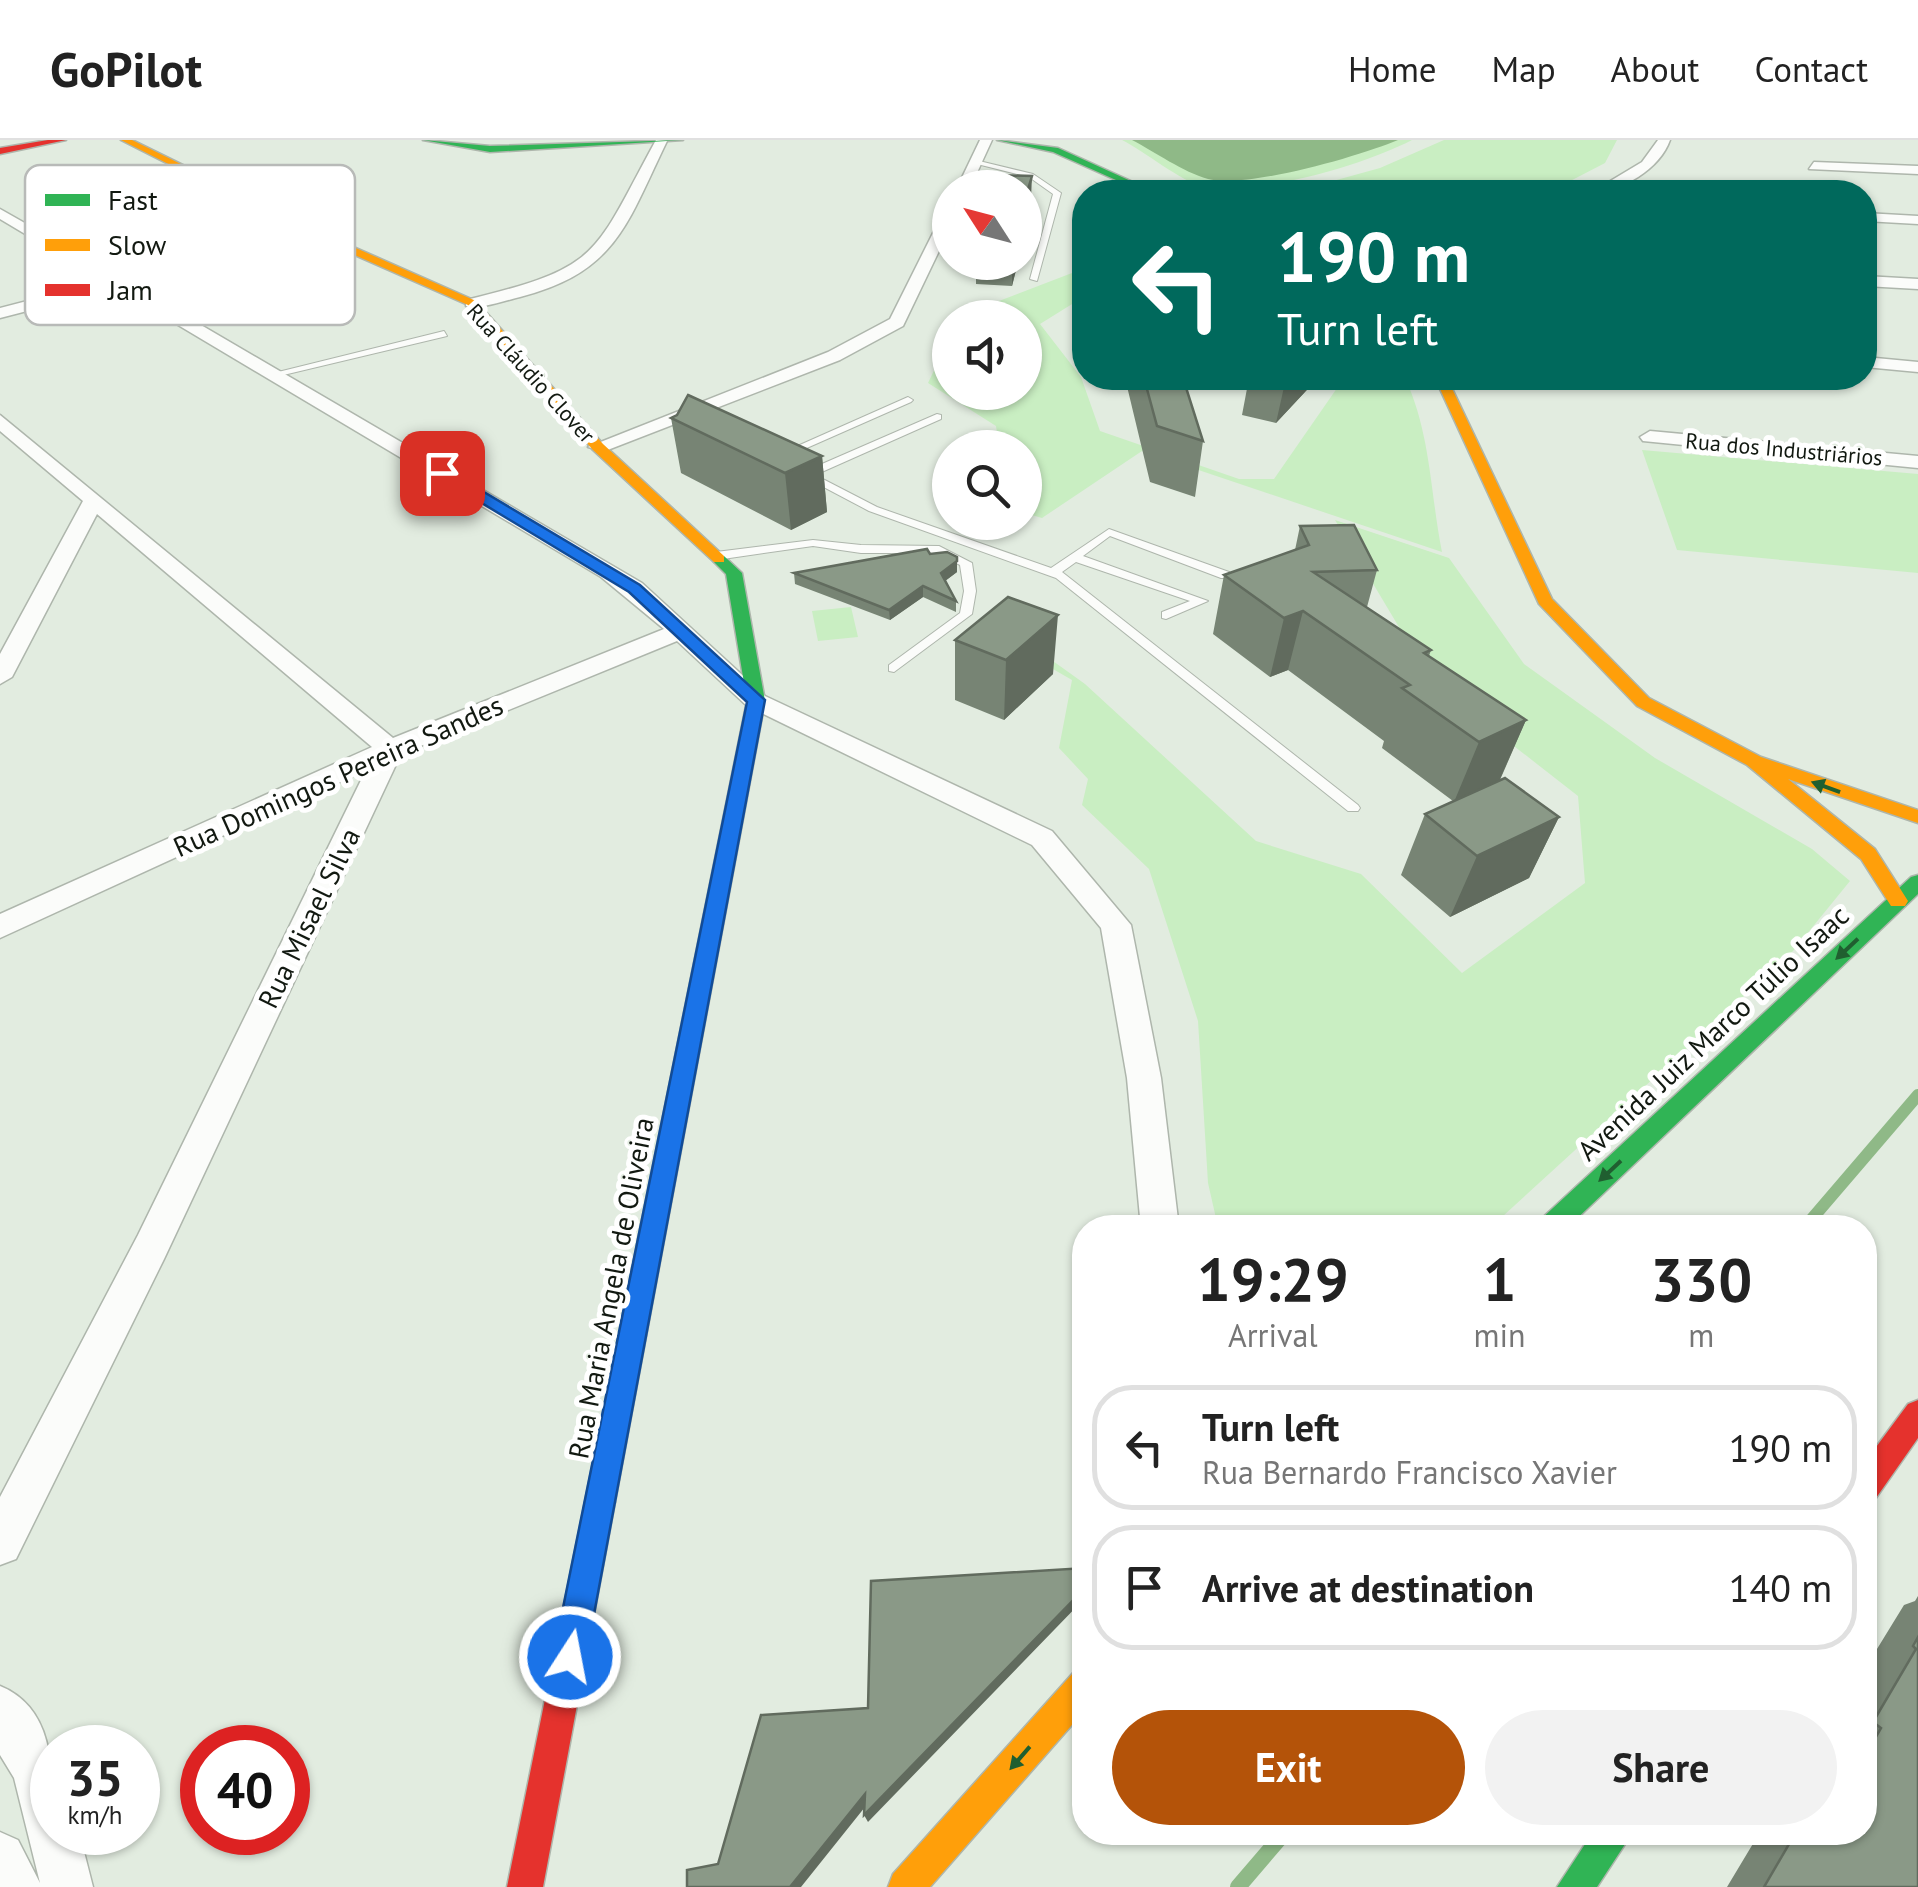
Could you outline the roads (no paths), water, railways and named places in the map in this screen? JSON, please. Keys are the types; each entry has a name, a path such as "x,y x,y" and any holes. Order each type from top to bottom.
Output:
{"street":[{"path":"0,144 19,140"},
{"path":"0,151 62,140"},
{"name":"Rua Cláudio Clover","path":"124,140 175,165"},
{"path":"427,140 490,149 679,140"},
{"path":"971,170 986,140"},
{"path":"1002,140 1055,150 1123,180"},
{"path":"1619,180 1648,163 1663,149 1664,140"},
{"path":"472,303 532,288 590,262 603,246 661,141"},
{"path":"1814,166 1918,170"},
{"path":"0,213 25,228"},
{"path":"1877,218 1918,220"},
{"path":"598,447 834,356 897,322 932,250"},
{"name":"Rua Cláudio Clover","path":"355,251 472,303 598,447 734,573 756,700"},
{"path":"1877,281 1918,284"},
{"path":"0,314 25,307"},
{"path":"191,325 634,588 756,700 1042,838 1116,924 1144,1078 1159,1215"},
{"path":"1877,363 1918,366"},
{"path":"1448,390 1545,601 1643,702 1754,761 1918,817"},
{"path":"0,421 390,748"},
{"name":"Rua dos Industriários","path":"1650,437 1918,462"},
{"path":"0,678 94,500"},
{"name":"Rua Domingos Pereira Sandes","path":"0,927 390,748 680,631"},
{"name":"Rua Maria Angela de Oliveira","path":"525,1887 756,700"},
{"name":"Rua Misael Silva","path":"0,1544 151,1247 390,748"},
{"path":"1754,761 1868,854 1898,901"},
{"name":"Avenida Juiz Marco Túlio Isaac","path":"1563,1215 1918,882"},
{"path":"1877,1471 1918,1414"},
{"path":"906,1887 1072,1700"},
{"path":"0,1710 30,1758"},
{"path":"1575,1887 1606,1845"},
{"path":"59,1855 67,1887"},
{"path":"0,1858 14,1887"}],"lane":[{"path":"975,162 1009,170"},
{"path":"1042,183 1057,193 1042,249"},
{"path":"276,374 444,334"},
{"path":"908,400 774,459 873,509 1052,573 1353,808"},
{"path":"806,475 937,417"},
{"path":"1052,573 1109,532 1226,576"},
{"path":"716,556 813,542 861,549 939,550 966,563 970,590 966,614 894,668"},
{"path":"950,556 970,544"},
{"path":"1074,557 1202,601 1166,616"}],"waterway":[{"path":"1815,1215 1918,1095"},
{"path":"1238,1887 1274,1845"}]}
